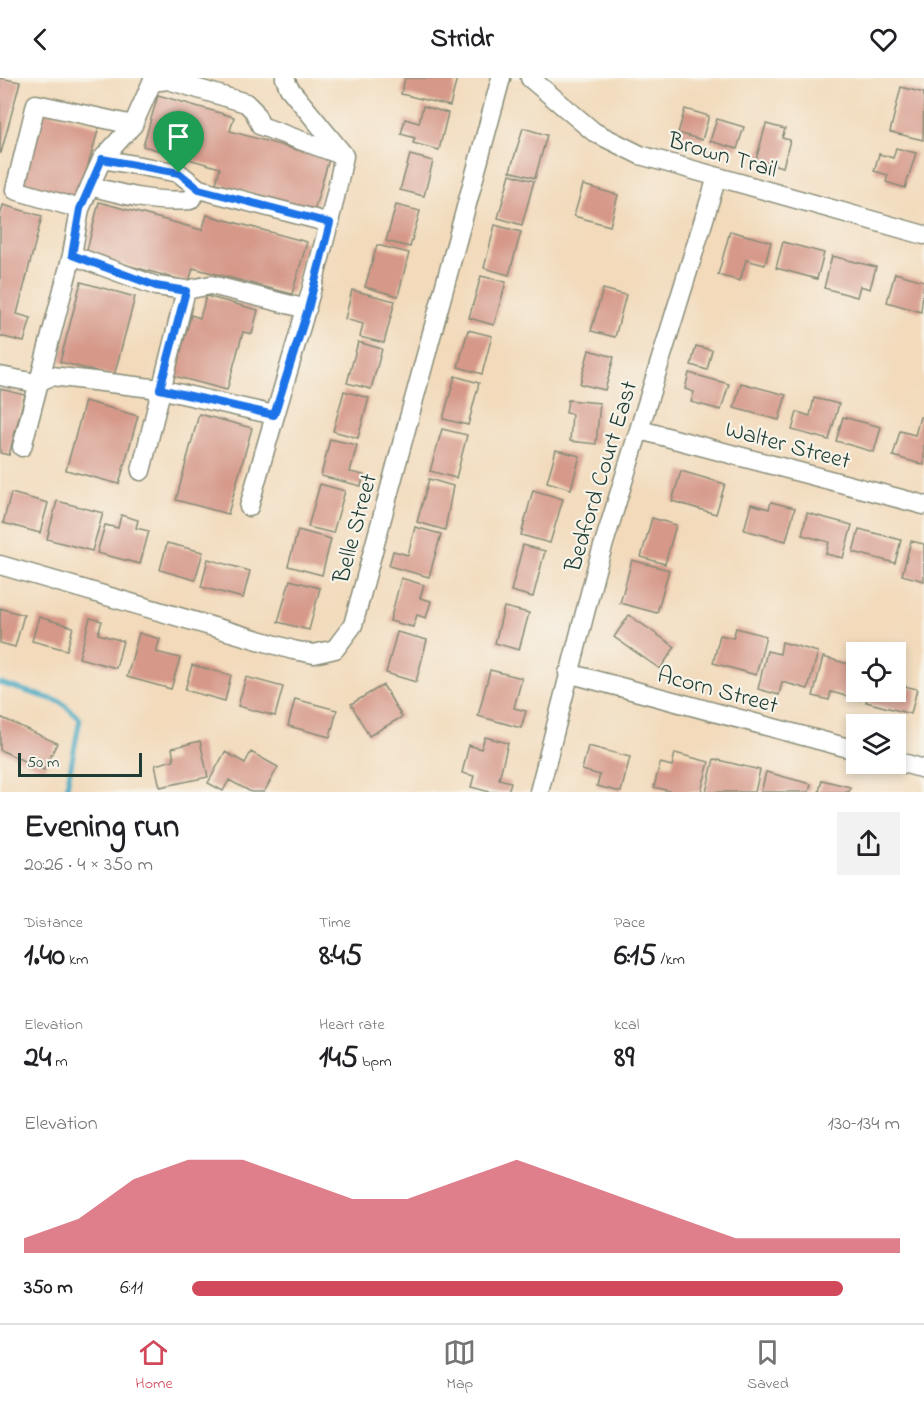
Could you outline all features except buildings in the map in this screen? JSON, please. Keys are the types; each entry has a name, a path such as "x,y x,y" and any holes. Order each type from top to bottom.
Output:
{"street":[{"path":"285,78 289,88 344,156"},
{"name":"Belle Street","path":"0,565 292,650 314,654 335,649 353,625 501,78"},
{"name":"Brown Trail","path":"530,78 594,132 640,155 924,235"},
{"path":"22,447 36,383 72,255 80,209 102,159 133,125 152,82 168,80 246,102 254,111 261,126 344,156"},
{"path":"80,209 15,190 36,104 133,125"},
{"path":"249,507 274,415 308,309 344,156"},
{"path":"102,159 179,173 199,189 330,223"},
{"name":"Bedford Court East","path":"539,792 568,673 717,177"},
{"path":"90,186 137,198 166,202 190,200 199,189"},
{"path":"72,255 156,286 186,291 211,285 308,309"},
{"path":"141,471 186,291"},
{"path":"0,376 36,383 52,376 160,389 274,415"},
{"name":"Walter Street","path":"640,429 924,505"},
{"name":"Acorn Street","path":"568,673 846,747"},
{"path":"906,764 924,769"}],"waterway":[{"path":"0,683 61,702 80,719 66,792"}],"route":[{"path":"102,159 179,173 199,189 330,223 308,309 274,415 160,389 186,291 156,286 72,255 80,209 102,159"}]}
